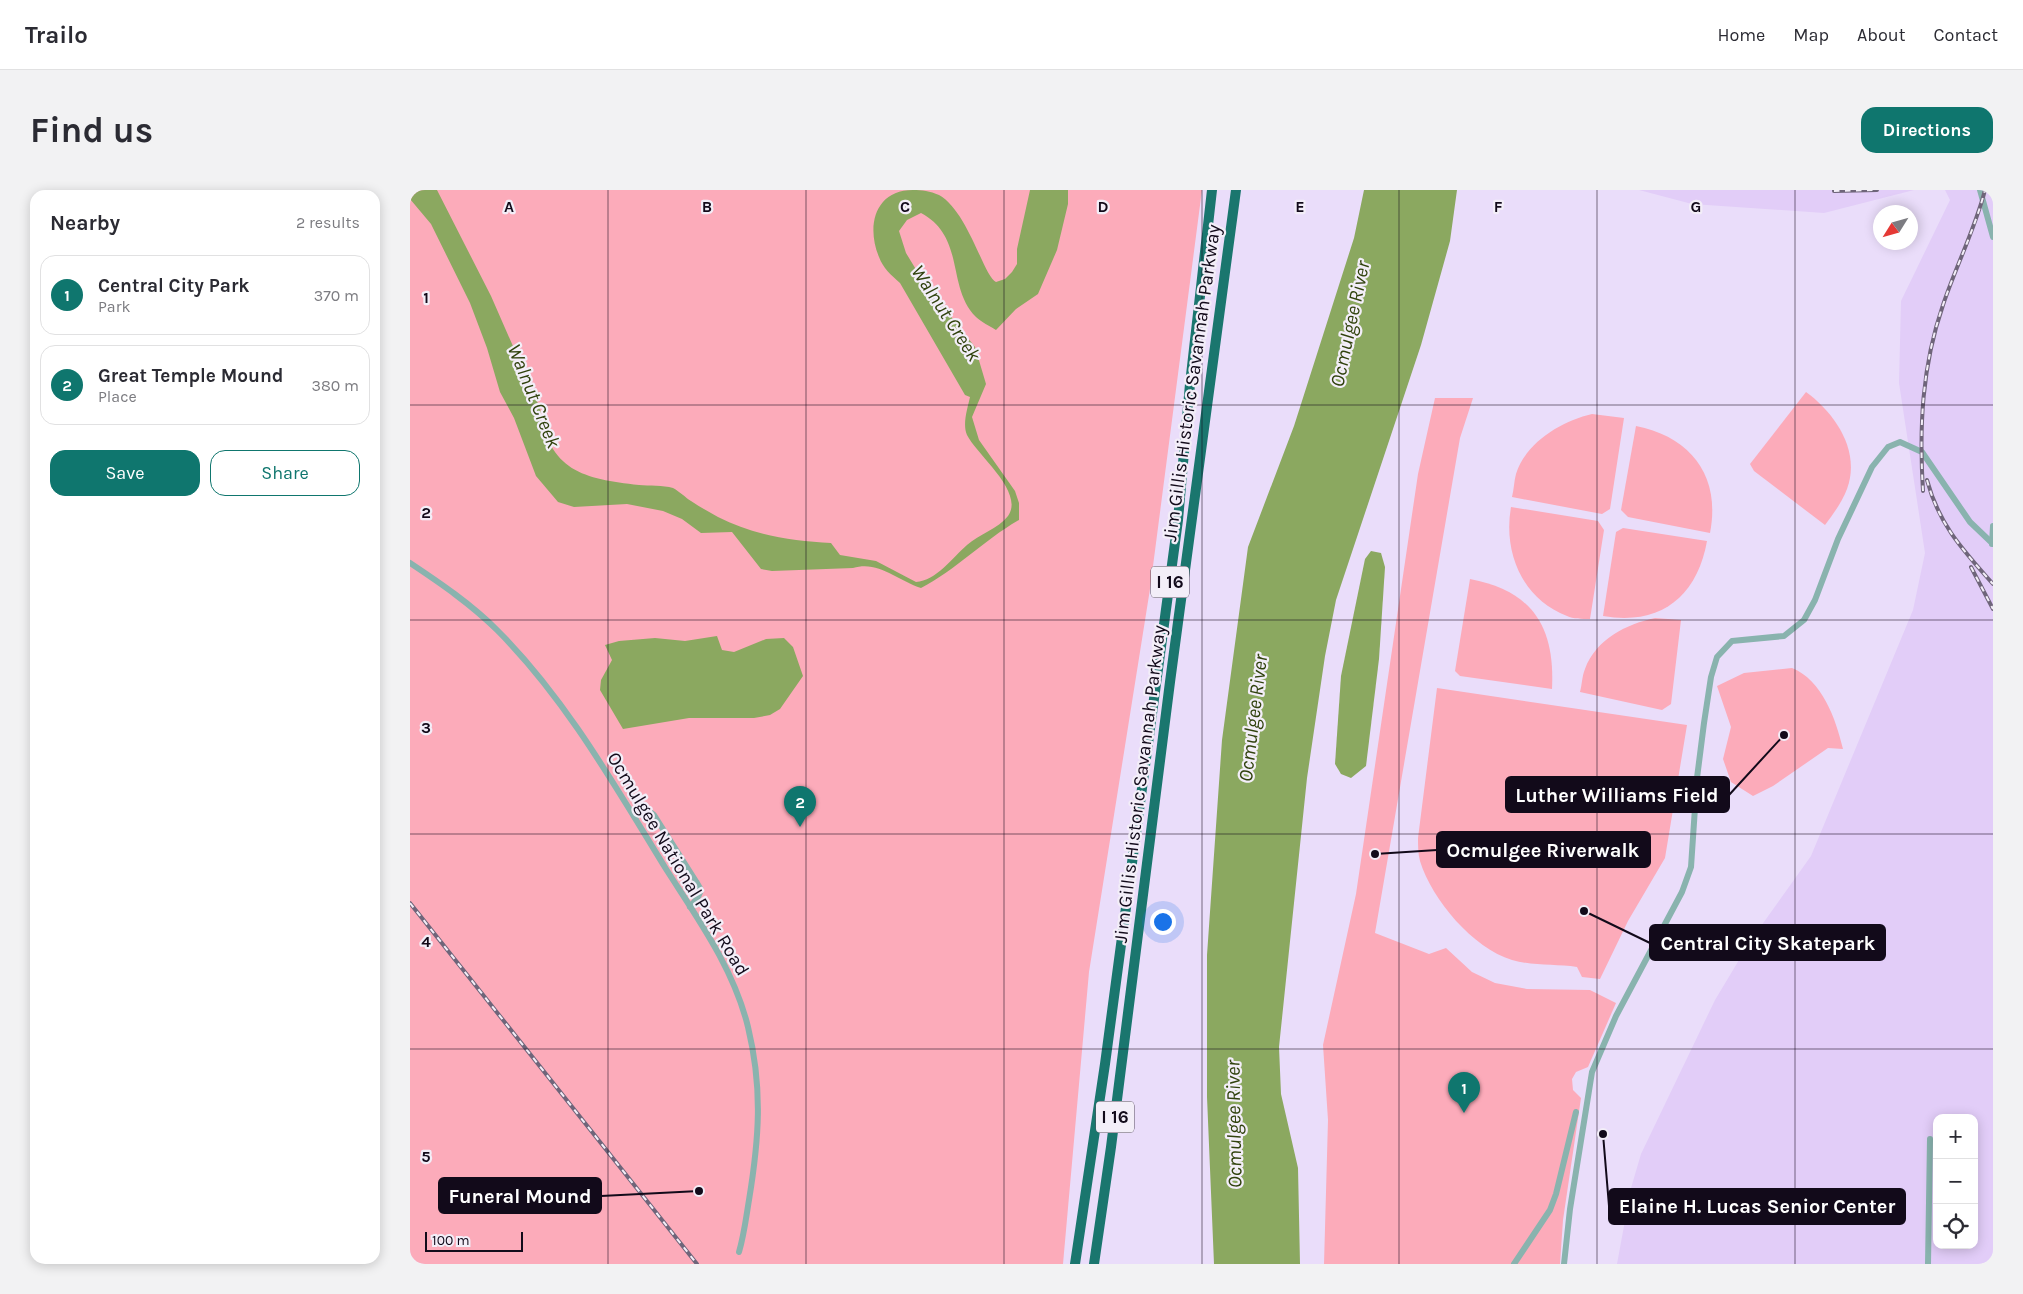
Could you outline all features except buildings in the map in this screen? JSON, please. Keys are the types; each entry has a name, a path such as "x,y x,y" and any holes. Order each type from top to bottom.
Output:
{"highway":[{"name":"Jim Gillis Historic Savannah Parkway","path":"1075,1264 1105,1064 1178,520 1190,384 1212,190"},
{"name":"Jim Gillis Historic Savannah Parkway","path":"1094,1264 1114,1127 1170,682 1236,190"}],"street":[{"path":"1980,190 1993,237"},
{"path":"1564,1264 1570,1208 1591,1075 1616,1016 1682,892 1691,867 1697,778 1705,715 1712,671 1721,651 1732,642 1740,640 1784,636 1804,620 1858,493 1880,454 1888,447 1900,442 1922,452 1970,522 1992,543"},
{"path":"1992,543 1993,526"},
{"name":"Ocmulgee National Park Road","path":"410,563 470,606 514,648 560,704 634,816 720,957 734,984 748,1025 758,1078 759,1131 743,1240 738,1252"},
{"path":"634,816 648,810 654,815 698,883 701,890 690,907"},
{"path":"1514,1264 1550,1210 1556,1194 1576,1112"},
{"path":"1928,1264 1930,1139"}],"shaded area":[{"path":"410,190 1202,190 1150,589 1089,972 1063,1264 410,1264"},
{"path":"1639,190 1914,190 1824,213 1692,204"},
{"path":"1945,190 1993,190 1993,1264 1617,1264 1631,1188 1641,1154 1715,1000 1751,940 1811,856 1913,610 1925,553 1899,383 1901,301 1950,200"},
{"path":"1806,392 1827,411 1843,434 1851,461 1847,489 1835,512 1825,525 1754,471 1750,464"},
{"path":"1435,398 1473,398 1460,438 1375,933 1429,954 1446,948 1472,972 1495,983 1527,989 1590,990 1616,1003 1588,1067 1576,1072 1572,1079 1573,1090 1581,1098 1563,1220 1560,1264 1324,1264 1328,1120 1323,1045 1356,894 1418,474"},
{"path":"1592,414 1624,418 1610,509 1602,514 1512,497 1516,474 1528,452 1546,435 1557,428"},
{"path":"1636,426 1655,431 1672,439 1698,462 1706,477 1711,494 1710,533 1628,517 1621,510"},
{"path":"1511,507 1598,521 1604,530 1590,619 1572,618 1551,608 1527,586 1513,557 1509,524"},
{"path":"1623,528 1707,541 1695,578 1685,592 1673,603 1658,611 1642,616 1623,618 1603,616 1616,532"},
{"path":"1470,579 1492,585 1510,593 1536,615 1544,630 1549,647 1552,667 1552,689 1460,676 1455,671"},
{"path":"1655,618 1681,620 1671,704 1662,710 1580,692 1584,672 1590,658 1605,641 1623,629"},
{"path":"1792,668 1812,682 1826,702 1832,713 1843,749 1828,748 1773,786 1753,796 1731,782 1723,759 1731,727 1717,686 1744,673"},
{"path":"1437,688 1687,725 1665,858 1628,921 1600,979 1582,977 1577,967 1520,962 1497,954 1469,934 1456,921 1434,891 1420,861 1418,838"}],"water":[{"name":"Walnut Creek","path":"410,190 437,190 491,296 540,408 544,429 551,446 560,458 572,468 586,475 619,483 673,488 689,500 731,523 773,536 831,543 840,555 876,561 916,582 923,581 937,573 972,541 1004,521 1012,506 1005,485 967,435 965,421 970,397 965,395 900,283 881,261 873,233 877,212 882,203 890,196 900,192 920,190 939,195 949,203 967,228 986,269 996,282 1005,279 1017,264 1017,249 1030,190 1068,190 1068,204 1057,250 1038,294 1016,309 996,330 978,319 967,305 961,291 950,249 944,235 935,223 921,213 907,220 899,231 906,253 923,281 975,347 986,384 972,417 979,440 1015,491 1019,503 1019,520 946,573 921,588 887,572 871,567 772,571 761,569 732,532 701,533 682,519 663,511 627,504 574,507 558,502 536,476 514,418 500,392 487,348 470,303 431,224 410,199"},
{"name":"Ocmulgee River","path":"1364,190 1457,190 1450,241 1421,345 1336,600 1325,656 1307,778 1279,1047 1281,1094 1298,1168 1300,1264 1214,1264 1207,1097 1207,955 1222,740 1248,547 1294,426 1354,238"},
{"path":"1371,551 1381,553 1385,567 1379,659 1366,766 1351,778 1341,774 1335,764 1341,676 1365,559"},
{"path":"717,636 722,650 734,652 766,639 784,638 793,647 803,676 780,709 770,715 754,718 689,718 623,729 600,690 601,680 612,660 605,645 619,641 655,638 685,641"}],"railway":[{"path":"1834,191 1877,190"},
{"path":"1923,491 1922,420 1930,351 1943,305 1985,190"},
{"path":"1927,480 1945,524 1962,548 1993,584"},
{"path":"1971,567 1993,609"},
{"path":"410,903 697,1264"}],"place":[{"name":"Luther Williams Field","path":"1784,735"},
{"name":"Great Temple Mound","path":"800,827"},
{"name":"Ocmulgee Riverwalk","path":"1375,854"},
{"name":"Central City Skatepark","path":"1584,911"},
{"name":"Central City Park","path":"1464,1113"},
{"name":"Elaine H. Lucas Senior Center","path":"1603,1134"},
{"name":"Funeral Mound","path":"699,1191"}]}
